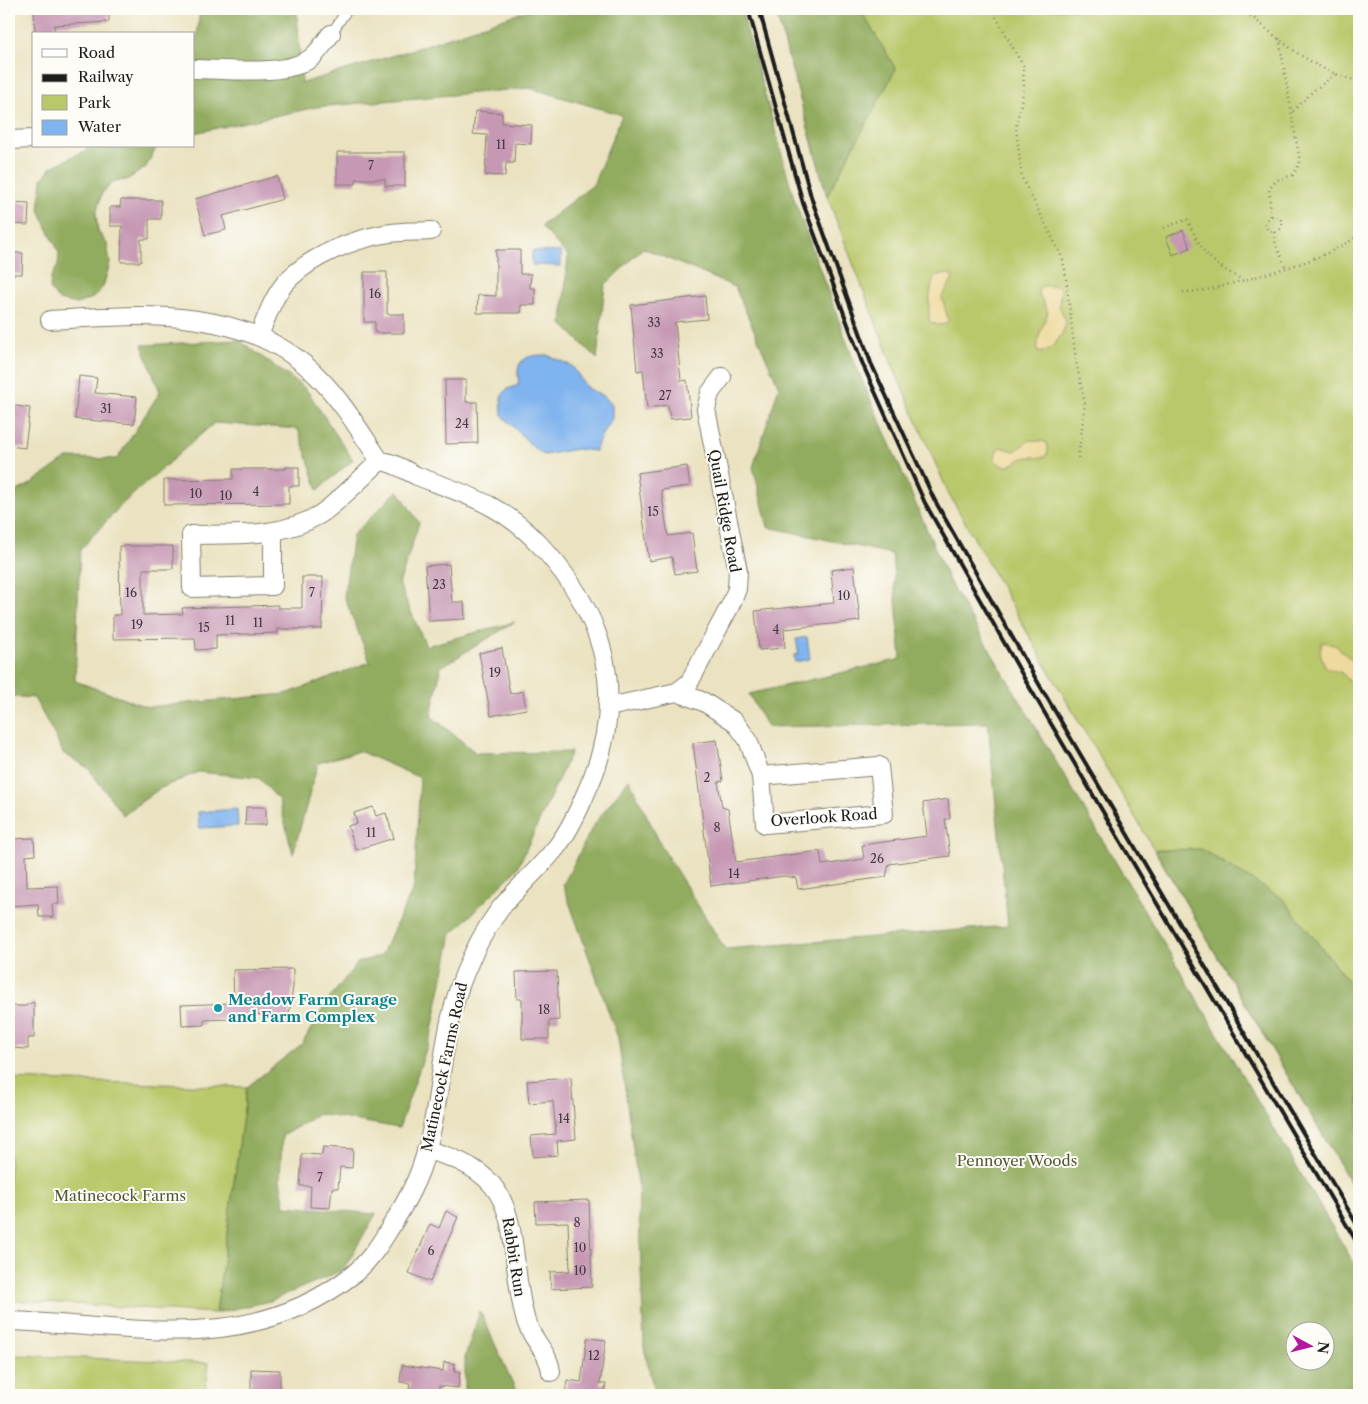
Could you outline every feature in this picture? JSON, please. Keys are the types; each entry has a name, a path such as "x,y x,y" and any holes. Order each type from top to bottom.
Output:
{"street":[{"path":"195,69 278,69 296,66 312,57 331,34"},
{"path":"9,140 32,139"},
{"path":"259,336 273,302 290,278 317,259 350,244 386,234 431,231"},
{"path":"50,320 124,316 217,322 259,336 296,358 320,378 342,405 380,461 320,515 272,533 191,534 192,588 274,586 272,533"},
{"name":"Quail Ridge Road","path":"678,692 689,683 732,604 737,589 738,571 706,409 710,392 722,377"},
{"name":"Matinecock Farms Road","path":"9,1321 148,1331 195,1332 264,1320 307,1304 350,1277 378,1248 409,1197 426,1150 454,1005 464,975 484,933 502,907 556,847 575,817 602,751 609,707 607,679 598,634 585,604 560,566 524,528 496,507 410,473 389,461 380,461"},
{"path":"609,707 678,692"},
{"name":"Overlook Road","path":"678,692 704,702 735,722 748,740 761,776 765,824 884,814 879,766 761,776"},
{"name":"Rabbit Run","path":"426,1150 450,1156 471,1165 488,1178 500,1194 509,1217 514,1239 522,1307 526,1323 533,1338 547,1355 551,1372"}],"lane":[{"path":"331,34 347,10 351,9"}],"path":[{"path":"1243,9 1307,59 1336,74 1359,81"},
{"path":"996,16 1020,59 1024,75 1016,128 1022,178 1062,257 1066,270 1076,361 1085,404 1078,459"},
{"path":"1270,216 1279,218 1282,222 1281,228 1274,232 1268,230 1266,226 1266,220 1270,216 1269,189 1277,180 1293,175 1300,164 1293,111 1279,38"},
{"path":"1293,111 1313,91 1336,74"},
{"path":"1164,228 1187,219 1199,247 1207,256 1218,267 1243,280"},
{"path":"1274,232 1276,245 1286,268"},
{"path":"1183,292 1218,287 1286,268 1334,251 1359,235"}],"green space":[{"name":"Pennoyer Woods","path":"200,9 299,9 297,13 302,83 405,52 531,9 741,9 795,202 853,359 950,583 1359,1272 1359,1395 655,1395 644,1348 638,1185 618,1038 563,885 593,826 629,779 663,849 725,949 1008,926 988,723 767,727 749,694 901,659 892,554 768,527 753,467 779,387 735,287 643,248 605,285 597,359 562,324 568,256 541,226 593,185 622,115 530,88 317,107 195,133 195,40 197,37"},
{"path":"775,9 1359,9 1359,1197 1049,671 948,492 893,367 827,196"},
{"path":"775,9 860,9 896,69 827,196"},
{"path":"91,148 156,148 146,167 127,180 115,181 102,193 96,214 98,231 107,244 110,263 103,287 93,298 77,304 59,300 50,289 51,277 58,266 59,253 39,210 42,179 51,167"},
{"path":"239,340 306,389 353,460 318,490 298,429 214,423 122,504 80,550 75,681 147,707 286,694 370,662 344,596 353,535 398,490 419,523 399,584 426,646 515,622 441,667 431,716 476,753 571,752 517,869 452,934 431,1035 399,1128 319,1114 282,1136 280,1180 285,1206 376,1214 343,1270 270,1301 216,1313 247,1087 302,1044 326,1003 358,962 381,956 414,887 420,778 359,751 318,763 293,854 279,800 259,778 198,772 159,789 123,815 88,768 63,753 34,698 9,696 9,495 29,485 67,458 117,459 160,392 142,345"},
{"path":"1201,849 1283,899 1359,995 1359,1197 1155,850"},
{"name":"Matinecock Farms","path":"9,1079 247,1087 216,1313 9,1300"},
{"path":"480,1311 518,1395 465,1395 465,1357"},
{"path":"9,1355 209,1363 205,1395 9,1395"}],"sand":[{"path":"951,275 953,279 942,297 948,320 946,324 938,325 930,322 929,319 930,292 935,277"},
{"path":"1057,286 1061,290 1059,305 1066,322 1063,332 1052,347 1042,352 1037,352 1039,336 1048,312 1038,292 1040,287"},
{"path":"1030,440 1046,442 1047,455 1038,458 1023,458 1008,466 1004,466 995,460 996,452 1000,447 1015,451"},
{"path":"1322,642 1335,645 1357,665 1359,682 1351,683 1342,673 1326,668 1320,653"}],"water":[{"path":"532,251 561,252 561,266 532,265"},
{"path":"547,355 572,366 587,388 605,397 612,405 612,419 603,432 595,451 576,449 544,455 534,448 502,415 501,397 507,389 517,386 519,367 523,360 532,356"},
{"path":"807,637 810,659 795,662 794,655 799,654 796,639"},
{"path":"237,809 238,826 199,828 198,812"}],"building":[{"path":"34,9 109,9 109,22 54,25 54,32 35,32"},
{"path":"475,111 502,113 502,123 532,125 531,144 515,143 514,163 506,163 505,176 485,175 487,135 473,134"},
{"path":"337,152 405,152 405,186 385,186 385,179 356,179 356,184 337,184"},
{"path":"277,176 283,199 223,216 226,230 205,235 195,199"},
{"path":"121,200 161,200 161,219 149,219 149,239 141,239 141,262 121,262 122,226 110,226 110,207 120,207"},
{"path":"9,202 29,203 28,225 9,224"},
{"path":"1183,230 1190,248 1173,255 1166,237"},
{"path":"496,250 520,250 520,274 531,274 530,288 535,288 535,305 521,305 521,313 477,313 478,295 496,296"},
{"path":"9,253 23,253 22,274 9,274"},
{"path":"364,272 387,272 387,314 404,314 404,333 375,333 375,322 364,322"},
{"path":"705,296 707,319 675,322 681,381 687,380 691,417 670,419 668,405 647,408 643,370 637,371 631,305"},
{"path":"79,376 97,378 95,393 137,397 134,424 75,419"},
{"path":"445,380 466,380 466,402 477,402 478,443 446,444"},
{"path":"9,405 30,408 25,448 9,446"},
{"path":"687,466 690,486 661,490 668,536 692,533 697,571 675,574 672,557 649,561 637,473"},
{"path":"286,467 299,467 299,486 289,486 289,504 164,505 164,480 233,479 233,469 286,469"},
{"path":"119,546 173,546 173,569 143,569 143,615 183,614 182,608 278,605 278,608 302,608 302,577 323,577 322,629 278,629 278,633 216,635 216,649 196,650 195,638 113,639 113,615 120,615"},
{"path":"449,564 452,602 464,602 465,619 429,621 425,566"},
{"path":"854,567 860,621 784,629 785,648 759,650 755,611 834,603 831,570"},
{"path":"502,648 510,694 523,691 526,709 491,716 479,653"},
{"path":"717,740 723,781 718,782 722,807 728,809 736,862 820,851 822,865 864,859 862,845 927,836 923,803 948,799 950,819 945,819 950,856 889,864 886,877 798,889 796,878 784,876 711,886 693,743"},
{"path":"246,807 266,807 266,825 245,825"},
{"path":"373,807 376,816 386,813 394,838 356,850 348,826 357,823 354,813"},
{"path":"34,838 35,855 26,856 27,887 58,886 59,904 52,904 53,917 39,917 38,904 9,906 9,839"},
{"name":"Meadow Farm Garage and Farm Complex","path":"293,969 293,987 288,1020 255,1014 256,1018 204,1020 204,1025 182,1026 181,1005 234,1003 233,970"},
{"path":"557,971 559,1020 549,1021 549,1039 522,1039 522,999 517,999 516,972"},
{"path":"34,1002 34,1038 28,1038 28,1049 9,1048 9,1006 25,1006"},
{"path":"571,1078 576,1139 557,1141 558,1155 533,1157 531,1136 556,1134 553,1101 529,1103 527,1081"},
{"path":"323,1147 353,1149 352,1168 340,1167 338,1188 332,1188 330,1208 310,1207 311,1186 300,1186 302,1154 322,1155"},
{"path":"589,1200 592,1287 551,1289 550,1272 570,1271 568,1222 536,1223 535,1202"},
{"path":"446,1211 458,1217 430,1282 409,1273 430,1224 439,1228"},
{"path":"587,1338 606,1340 600,1384 606,1384 604,1395 565,1395 567,1380 581,1382"},
{"path":"444,1362 455,1364 454,1372 460,1372 458,1388 439,1386 438,1395 408,1395 410,1383 400,1382 402,1365 443,1371"},
{"path":"251,1369 280,1370 280,1395 255,1395 255,1389 251,1389"}],"railway":[{"path":"748,9 803,203 863,365 925,503 1027,683 1359,1246"},
{"path":"759,9 812,200 871,363 934,499 1036,679 1359,1228"}],"place":[{"name":"Meadow Farm Garage and Farm Complex","path":"218,1008"}]}
